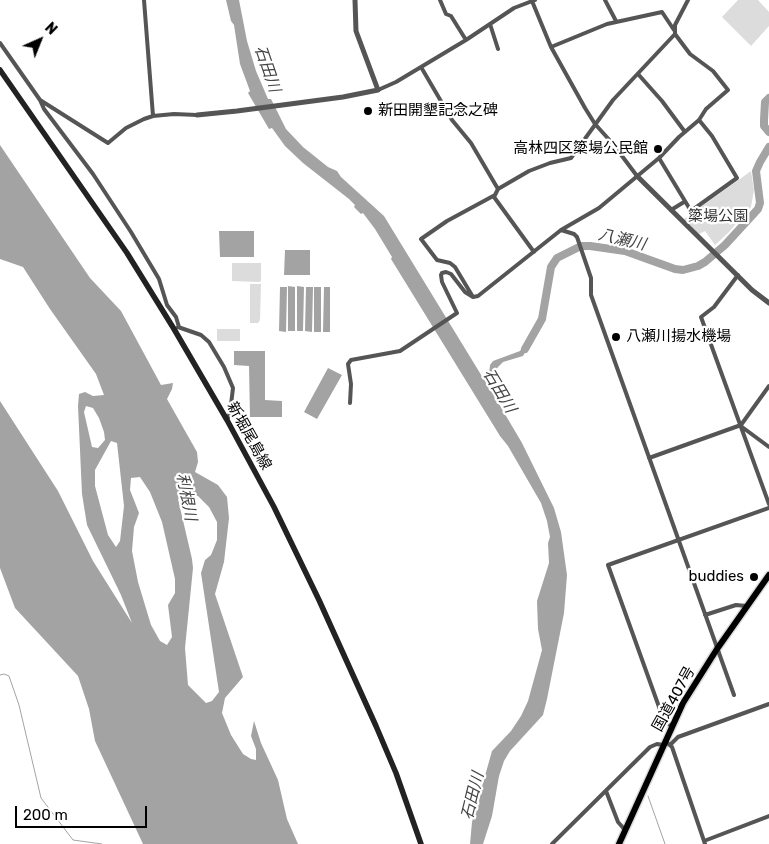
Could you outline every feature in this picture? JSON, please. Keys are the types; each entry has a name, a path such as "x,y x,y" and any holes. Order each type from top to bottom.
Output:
{"highway":[{"name":"国道407号","path":"619,844 685,698 769,576"}],"main road":[{"name":"新堀尾島線","path":"0,70 105,220 176,328 227,420 274,508 335,634 396,773 421,844"}],"street":[{"path":"144,0 154,116"},
{"path":"355,0 356,30 378,90"},
{"path":"440,0 446,14 451,16 466,40"},
{"path":"605,0 616,22"},
{"path":"534,252 494,198 498,189 529,171 571,158 613,100 674,32 675,25 688,0"},
{"path":"40,100 108,143 136,122 154,116 197,115 344,98 378,90 466,40 514,8 533,1 551,48 595,124 637,176 752,290 769,303"},
{"path":"350,403 351,384 348,364 351,360 400,351 458,312 442,282 442,273 451,274 465,292 473,297 478,296 562,230 593,213 659,158 699,120 706,109 728,90 713,71 690,54 662,12 616,22 551,48"},
{"path":"490,24 498,49"},
{"path":"0,42 54,122 97,180 146,257 160,280 168,306 176,317 176,328 202,335 209,342 234,388 227,420"},
{"path":"421,67 452,120 471,143 498,189"},
{"path":"638,74 659,97 685,132"},
{"path":"659,158 691,211 737,178 712,136 699,120"},
{"path":"473,297 455,267 450,263 437,260 421,239 447,221 496,195"},
{"path":"671,210 684,202"},
{"path":"562,230 574,234 578,240 591,278 592,295 734,695"},
{"path":"671,726 663,718 608,565 769,506 768,496 701,317 714,307 738,276"},
{"path":"649,458 741,425 769,386"},
{"path":"741,425 769,447"},
{"path":"705,615 736,605 747,606"},
{"path":"552,844 650,747 666,743 769,704"},
{"path":"666,743 705,842 769,816"},
{"path":"606,790 618,822 625,830"}],"green space":[{"path":"738,0 758,0 769,12 769,26 751,46 722,17"},
{"name":"簗場公園","path":"751,171 754,190 751,207 715,245 705,231 699,234 684,219"},
{"path":"232,263 261,263 260,282 232,281"},
{"path":"250,284 261,284 260,320 258,323 250,323"},
{"path":"217,329 240,329 240,341 217,341"}],"shaded area":[{"path":"226,0 239,0 247,41 256,71 268,99 271,99 286,129 303,147 328,167 337,171 341,177 384,216 483,378 489,375 490,365 493,361 520,351 524,345 533,339 523,356 503,362 498,367 489,382 489,387 522,443 554,508 561,532 567,575 564,613 543,715 510,751 504,761 499,776 492,816 483,844 470,844 472,822 492,751 511,731 521,716 528,701 542,650 538,629 537,601 549,563 548,543 550,537 547,521 541,503 508,446 391,259 392,257 375,229 349,199 303,163 285,146 272,128 269,129 248,93 250,91 240,64 234,25 231,21"},
{"path":"0,145 90,278 121,311 161,385 173,383 167,399 197,452 198,462 195,472 218,485 227,497 229,518 224,562 215,594 243,677 225,698 222,713 231,735 243,754 256,760 256,749 251,736 254,721 261,743 278,780 287,819 298,844 143,844 95,741 89,709 78,676 15,608 0,568 0,401 58,491 93,561 132,623 121,595 87,525 82,494 79,394 85,392 93,396 104,395 96,374 23,267 0,259","holes":["86,406 93,408 99,418 105,440 98,448 92,447 84,412","111,441 117,443 124,506 120,541 116,547 108,535 95,486 95,470","140,477 150,492 162,522 175,579 175,593 168,605 172,637 167,645 160,641 151,625 138,582 132,551 134,527 139,513 130,490 131,478","187,494 198,496 209,507 217,522 217,540 211,555 205,560 201,573 219,692 212,701 206,703 188,685 185,648 193,568 178,499"]},
{"path":"219,231 254,231 254,257 220,257"},
{"path":"285,250 310,250 310,275 284,275"},
{"path":"288,286 295,287 295,331 288,331"},
{"path":"297,286 304,287 303,331 297,331"},
{"path":"280,287 287,287 286,332 279,331"},
{"path":"306,287 313,287 312,332 305,331"},
{"path":"314,287 321,287 321,332 314,332"},
{"path":"324,287 330,287 330,332 323,332"},
{"path":"234,351 265,351 265,400 282,401 282,417 250,417 249,366 234,365"},
{"path":"328,368 342,375 317,419 304,412"}],"waterway":[{"name":"八瀬川","path":"769,98 765,102 764,120 764,126 769,132"},
{"name":"八瀬川","path":"525,349 542,319 551,267 557,258 581,246 590,246 625,251 675,269 683,270 698,266 725,245 758,209 760,203 756,171 769,147"},
{"path":"0,675 9,676 19,705 41,798 73,840 102,844"},
{"path":"648,796 665,844"}],"place":[{"name":"新田開墾記念之碑","path":"368,111"},
{"name":"高林四区簗場公民館","path":"658,149"},
{"name":"八瀬川揚水機場","path":"616,337"},
{"name":"buddies","path":"754,577"}],"water label":[{"name":"石田川","path":"267,69"},
{"name":"石田川","path":"499,391"},
{"name":"利根川","path":"186,497"},
{"name":"石田川","path":"473,796"}]}
